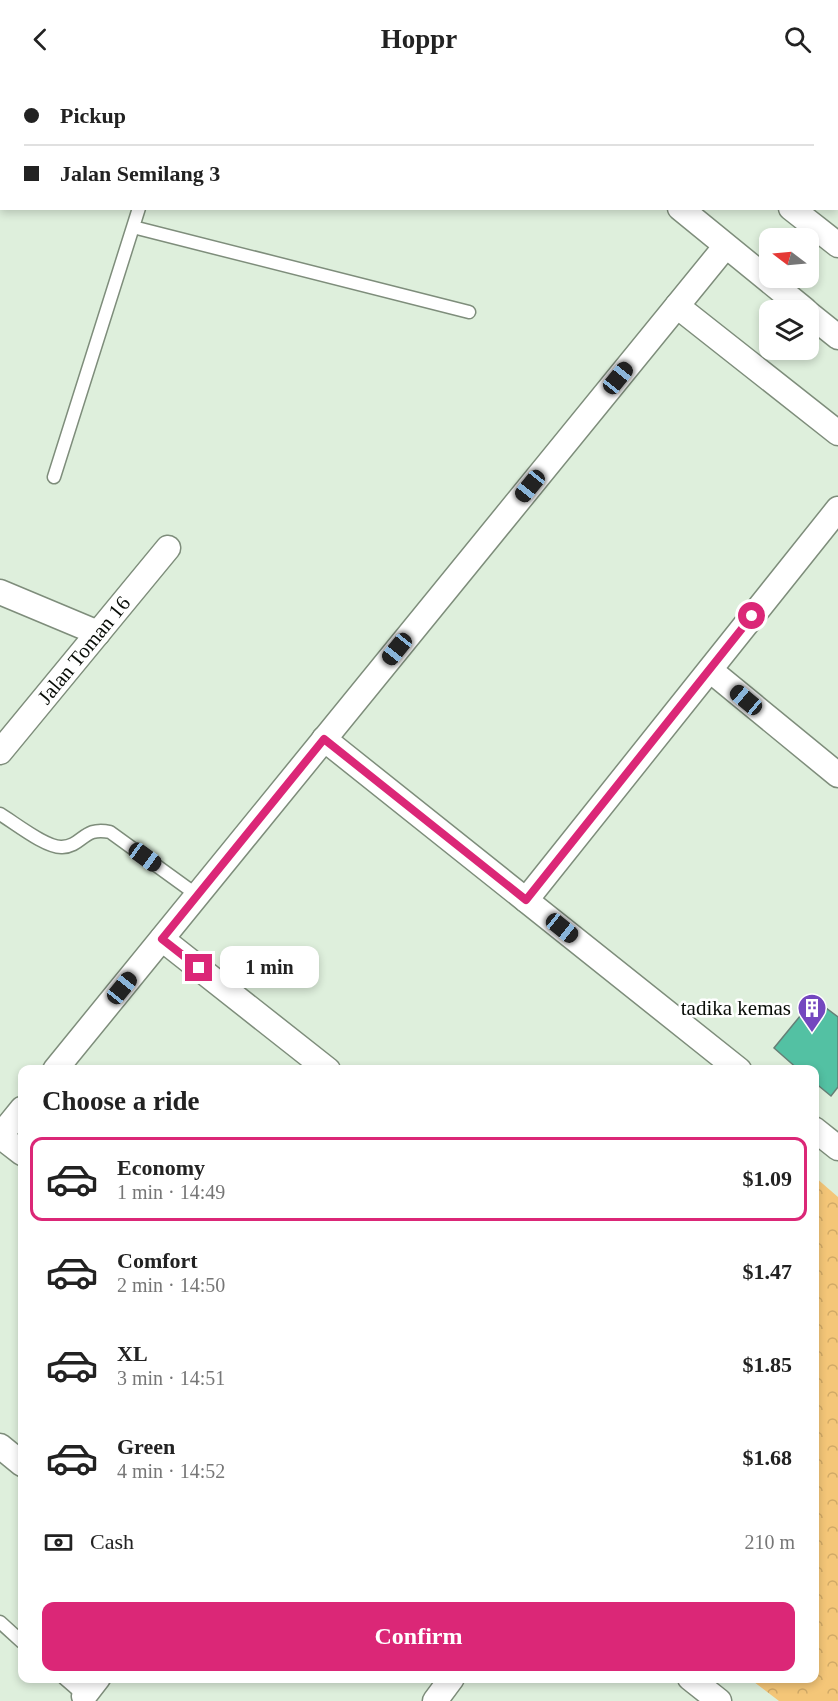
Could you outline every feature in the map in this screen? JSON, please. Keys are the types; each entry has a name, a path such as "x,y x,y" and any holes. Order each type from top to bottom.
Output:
{"street":[{"path":"682,210 792,300"},
{"path":"794,210 838,245"},
{"path":"59,1065 725,247"},
{"path":"677,306 838,433"},
{"path":"819,322 838,337"},
{"path":"526,900 838,509"},
{"name":"Jalan Toman 16","path":"0,752 168,548"},
{"path":"0,592 98,633"},
{"path":"710,670 838,775"},
{"path":"324,739 730,1065"},
{"path":"162,939 322,1065"},
{"path":"18,1114 0,1136 18,1150"},
{"path":"819,1134 838,1148"},
{"path":"0,1446 18,1461"},
{"path":"435,1701 448,1683"}],"lane":[{"path":"54,477 138,210"},
{"path":"133,227 469,312"},
{"path":"0,814 52,846 64,848 93,830 110,832 196,895"},
{"path":"0,1622 18,1638"},
{"path":"74,1683 91,1692"}],"green space":[{"path":"819,1180 838,1197 838,1701 779,1701 755,1683 819,1683"}],"building":[{"name":"tadika kemas","path":"814,999 838,1017 838,1087 831,1096 819,1086 819,1065 793,1065 774,1048"}],"place":[{"name":"tadika kemas","path":"812,1034"}],"route":[{"path":"199,968 162,939 324,739 526,900 752,616"}]}
